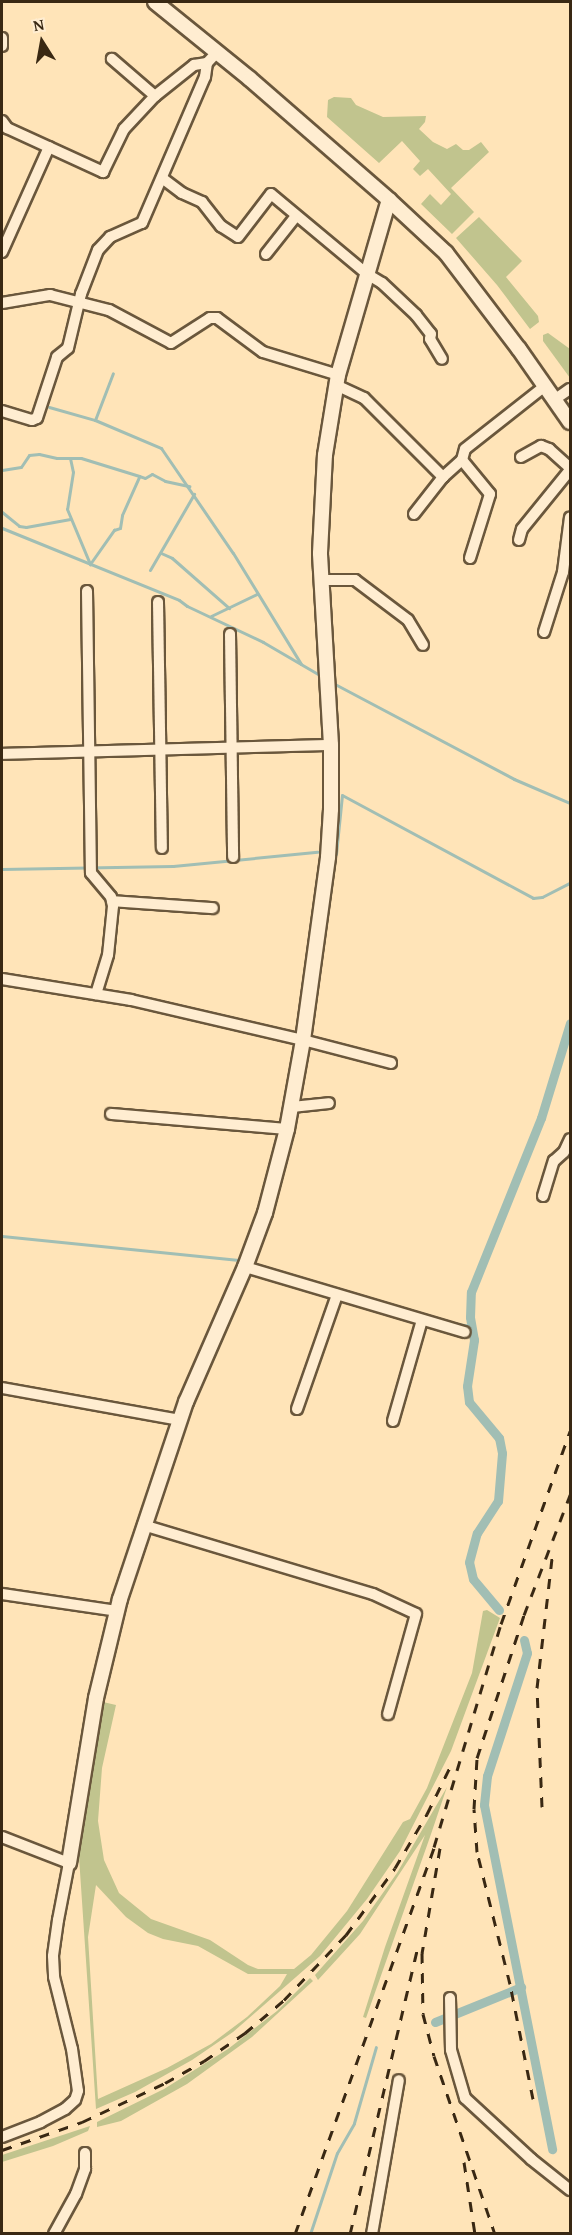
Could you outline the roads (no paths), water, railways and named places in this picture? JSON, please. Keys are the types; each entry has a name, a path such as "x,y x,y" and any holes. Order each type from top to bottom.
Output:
{"street":[{"path":"155,2 218,51 389,200 446,253 570,422"},
{"path":"2,38 2,46"},
{"path":"2,411 32,420 37,418 57,357 68,348 80,301 98,250 110,237 142,223 205,77 207,63 218,51"},
{"path":"112,59 155,96"},
{"path":"2,121 8,128 103,172 124,129 155,96 194,66 207,63"},
{"path":"2,252 49,147"},
{"path":"162,178 182,193 202,202 221,226 238,237 272,194 367,274 382,283 416,315 431,334 430,339 442,359"},
{"path":"2,2137 41,2122 65,2109 75,2100 78,2091 72,2049 53,1966 57,1920 69,1863 96,1698 117,1611 143,1525 179,1420 245,1267 265,1213 292,1107 328,857 331,745 320,531 322,483 337,380 389,200"},
{"path":"266,254 296,216"},
{"path":"2,303 50,294 80,301 108,310 171,343 210,318 217,318 262,352 337,380 364,398 443,477"},
{"path":"414,514 443,477 462,460 465,449 545,386"},
{"path":"554,400 570,389"},
{"path":"519,540 522,529 570,469 549,449 541,446 521,457"},
{"path":"462,460 490,494 470,558"},
{"path":"544,632 563,572 570,517"},
{"path":"322,580 355,580 408,620 423,645"},
{"path":"87,591 91,873 103,885 112,901 108,955 96,994"},
{"path":"158,602 162,848"},
{"path":"230,634 233,857"},
{"path":"2,754 331,745"},
{"path":"112,901 213,908"},
{"path":"2,980 96,994 303,1040 391,1063"},
{"path":"292,1107 329,1103"},
{"path":"111,1114 287,1130"},
{"path":"543,1196 554,1161 564,1152 570,1139"},
{"path":"245,1267 465,1332"},
{"path":"297,1409 338,1295"},
{"path":"393,1420 422,1320"},
{"path":"2,1388 179,1420"},
{"path":"143,1525 373,1594 416,1614 388,1714"},
{"path":"2,1594 117,1611"},
{"path":"2,1837 69,1863"},
{"path":"450,1998 455,2070 465,2098 531,2159 570,2190"},
{"path":"372,2234 399,2080"},
{"path":"54,2234 76,2194 85,2169 85,2153"}],"waterway":[{"path":"95,420 113,373"},
{"path":"49,407 95,420 161,448 233,553 301,664"},
{"path":"2,470 21,467 29,455 39,454 57,458 81,458 145,478 152,474 165,481 189,486"},
{"path":"70,458 73,472 67,509 90,564"},
{"path":"90,564 114,530 120,528 122,515 139,477"},
{"path":"150,570 194,494"},
{"path":"2,512 19,526 26,527 70,519"},
{"path":"2,528 179,600 263,642 323,677"},
{"path":"161,553 172,558 229,608"},
{"path":"211,616 257,594"},
{"path":"331,682 514,779 570,803"},
{"path":"336,854 342,795 533,898 542,897 570,883"},
{"path":"2,869 173,866 317,852"},
{"path":"499,1610 473,1579 469,1562 477,1533 498,1501 502,1453 499,1438 469,1402 467,1386 474,1340 470,1317 471,1292 541,1118 570,1023"},
{"path":"2,1236 239,1260"},
{"path":"257,1265 456,1324 472,1326"},
{"path":"524,1640 527,1653 487,1776 484,1805 552,2149"},
{"path":"435,2022 521,1987"},
{"path":"310,2234 337,2153 354,2123 376,2047"}],"railway":[{"path":"295,2234 434,1847 501,1624 570,1431"},
{"path":"533,2099 510,1984 477,1852 474,1809 477,1758 524,1615 570,1495"},
{"path":"542,1807 537,1688 553,1550"},
{"path":"2,2150 82,2122 165,2083 204,2061 245,2033 284,2000 346,1935 395,1868 427,1814 452,1763"},
{"path":"440,1848 422,1953 423,2014 434,2056 495,2234"},
{"path":"350,2234 417,1950"},
{"path":"464,2162 475,2234"}]}
